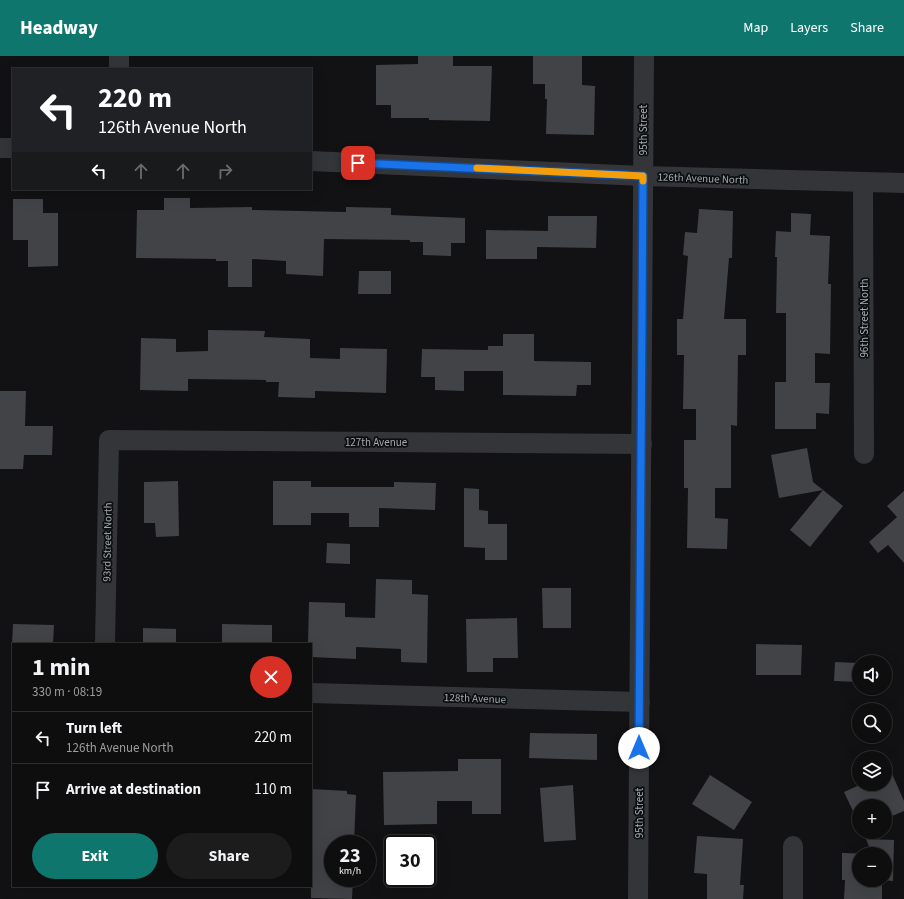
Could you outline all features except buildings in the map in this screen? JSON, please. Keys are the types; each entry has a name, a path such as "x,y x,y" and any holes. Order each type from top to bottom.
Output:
{"street":[{"path":"119,56 119,68"},
{"name":"95th Street","path":"638,899 644,56"},
{"path":"0,148 12,148"},
{"name":"126th Avenue North","path":"312,161 643,176 904,183"},
{"name":"96th Street North","path":"864,183 864,454"},
{"name":"127th Avenue","path":"109,440 642,444"},
{"name":"93rd Street North","path":"105,643 109,440"},
{"name":"128th Avenue","path":"312,693 640,702"},
{"path":"793,846 793,899"}],"slow traffic":[{"path":"477,168 643,176 643,181"}],"route":[{"path":"358,163 643,176 639,748"}]}
